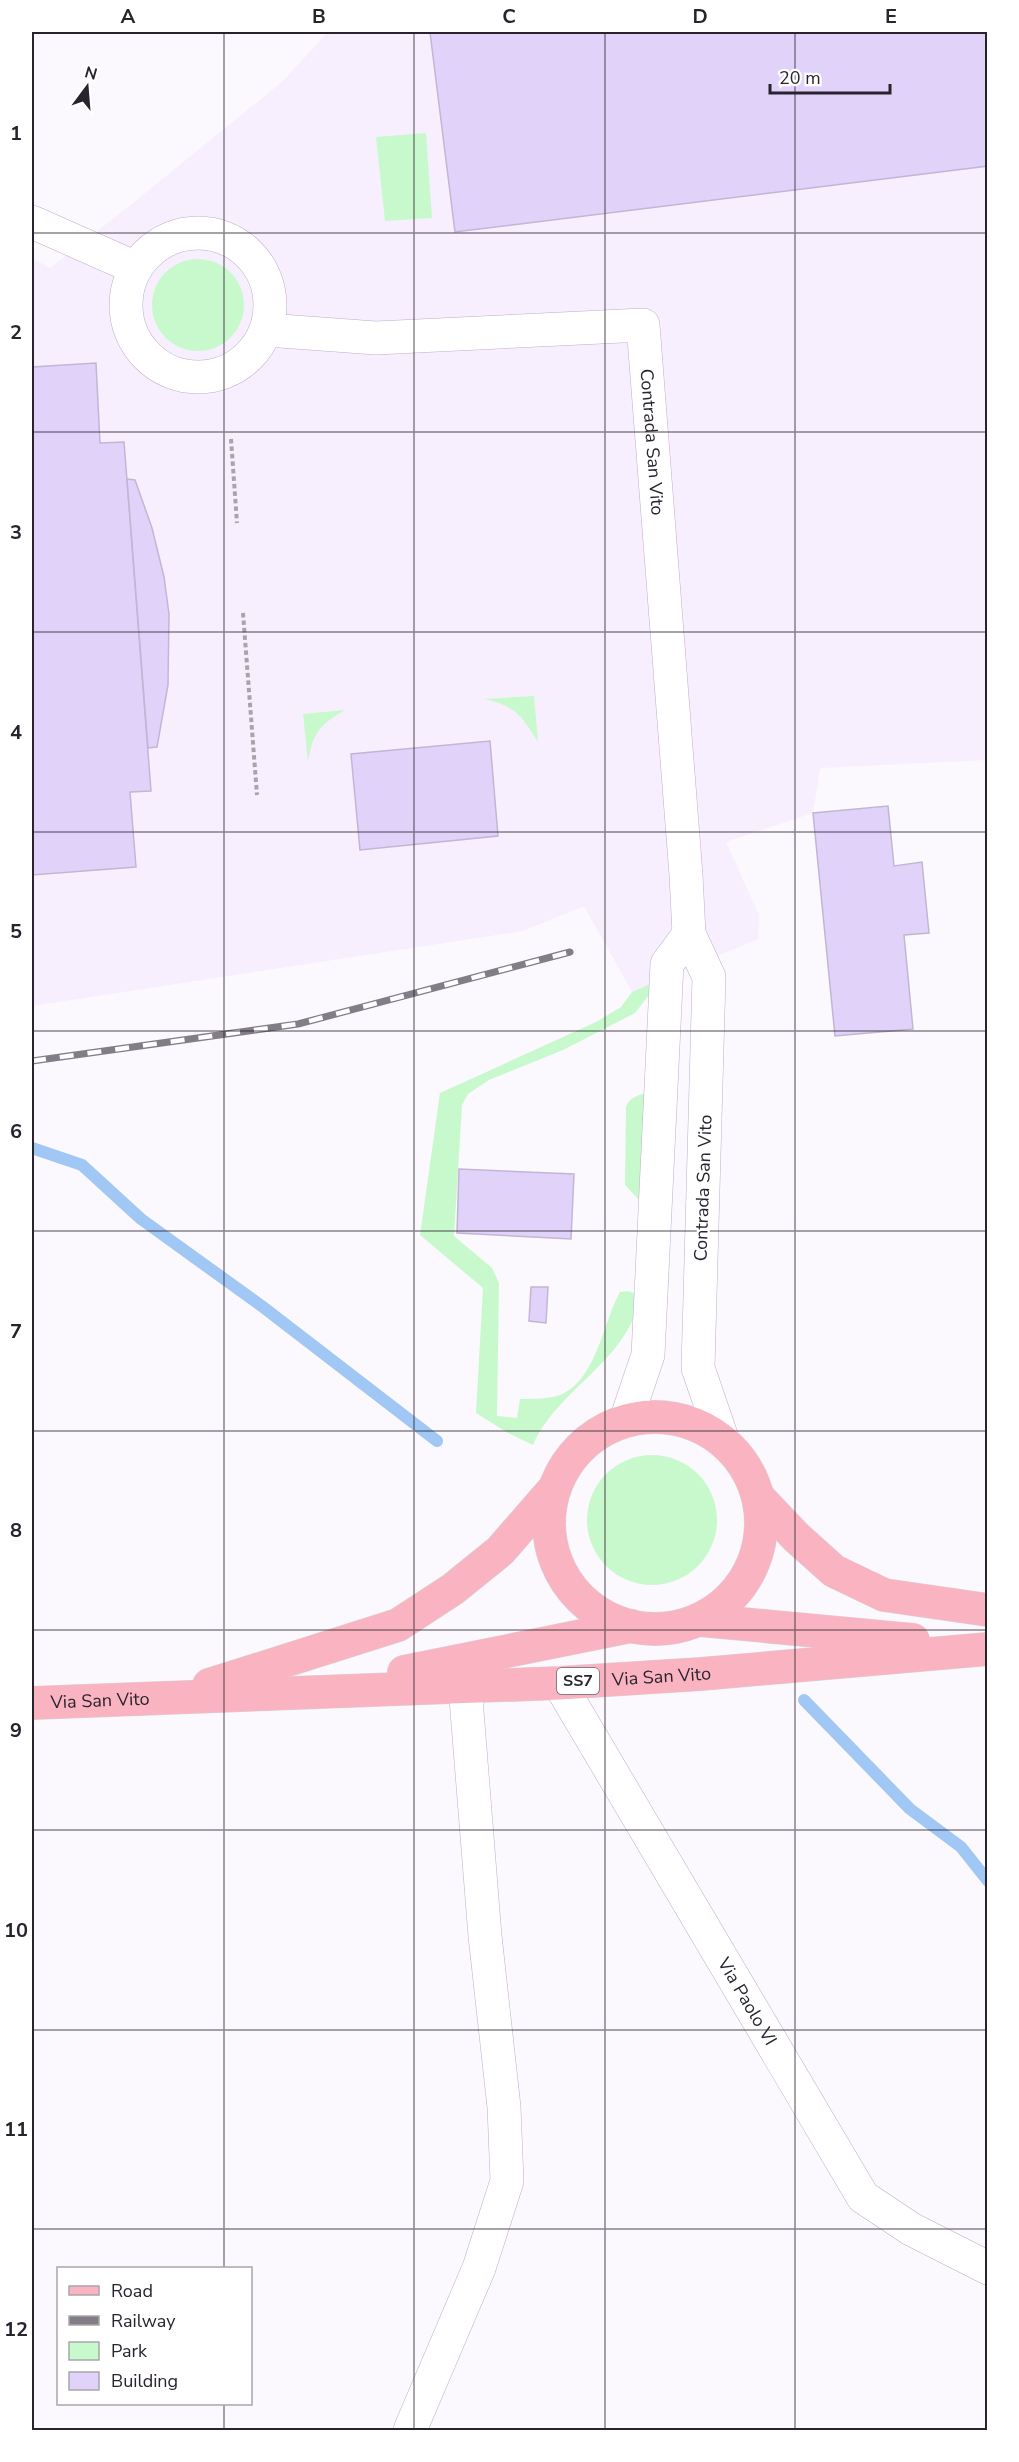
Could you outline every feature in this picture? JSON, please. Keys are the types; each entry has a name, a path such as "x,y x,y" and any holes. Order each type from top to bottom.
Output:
{"main road":[{"path":"664,1417 691,1423 723,1441 747,1467 759,1497 762,1524 758,1549 747,1578 726,1603 700,1620 672,1628 631,1626 596,1611 572,1589 556,1562 549,1529 554,1489 564,1467 594,1436 626,1420 664,1417"},
{"name":"Via San Vito","path":"167,1698 398,1624 453,1589 500,1551 554,1489"},
{"path":"759,1497 795,1537 834,1571 884,1595 987,1610"},
{"name":"Via San Vito","path":"700,1620 987,1648"},
{"name":"Via San Vito","path":"299,1692 631,1626"},
{"name":"Via San Vito","path":"32,1703 559,1683 700,1674 987,1648"}],"street":[{"path":"32,222 136,268"},
{"path":"188,233 213,234 236,243 255,259 267,281 271,305 267,330 257,349 242,364 223,374 202,378 181,376 158,366 140,348 128,326 125,300 131,276 136,268 145,255 164,241 188,233"},
{"name":"Contrada San Vito","path":"267,330 376,338 643,325 689,934 708,977 698,1368 723,1441"},
{"path":"626,1420 648,1355 667,964 689,934"},
{"name":"Via Paolo VI","path":"559,1683 863,2197 910,2229 987,2268"},
{"path":"410,2430 480,2268 507,2181 504,2107 485,1936 465,1686"}],"path":[{"path":"231,439 237,523"},
{"path":"243,613 257,795"}],"shaded area":[{"path":"328,32 987,32 987,760 820,768 813,813 726,842 759,915 758,939 632,992 584,906 523,931 32,1006 32,258 50,268 283,81"}],"green space":[{"path":"426,133 432,218 385,221 376,137"},
{"path":"198,259 215,263 230,273 240,288 244,305 240,322 230,337 215,347 198,351 181,347 166,337 156,322 152,305 156,288 166,273 181,263"},
{"path":"534,696 538,742 517,713 504,705 484,699"},
{"path":"345,710 323,725 312,744 308,762 303,714"},
{"path":"650,984 649,995 635,1013 563,1050 489,1080 468,1094 462,1105 454,1236 492,1268 499,1283 497,1416 517,1418 520,1399 557,1396 570,1389 590,1366 620,1292 628,1291 640,1295 634,1318 623,1338 609,1356 559,1407 544,1425 533,1445 476,1413 483,1288 420,1235 440,1093 596,1022 621,1007 632,992"},
{"path":"649,1093 639,1200 625,1185 626,1107 632,1098"},
{"path":"652,1455 677,1460 698,1474 712,1495 717,1520 712,1545 698,1566 677,1580 652,1585 627,1580 606,1566 592,1545 587,1520 592,1495 606,1474 627,1460"}],"building":[{"path":"430,32 988,32 988,166 455,232"},
{"path":"96,363 100,443 124,442 151,791 130,792 136,867 32,875 32,367"},
{"path":"127,479 135,480 152,528 164,577 169,614 168,685 157,747 148,748"},
{"path":"490,741 498,836 360,850 351,754"},
{"path":"888,806 894,866 922,862 929,933 904,935 913,1029 835,1036 813,813"},
{"path":"459,1169 574,1174 571,1239 457,1233"},
{"path":"531,1287 548,1287 546,1323 529,1321"}],"waterway":[{"path":"32,1148 82,1165 141,1219 263,1307 437,1441"},
{"path":"804,1700 910,1809 961,1847 988,1881"}],"railway":[{"path":"32,1061 298,1024 570,952"}]}
